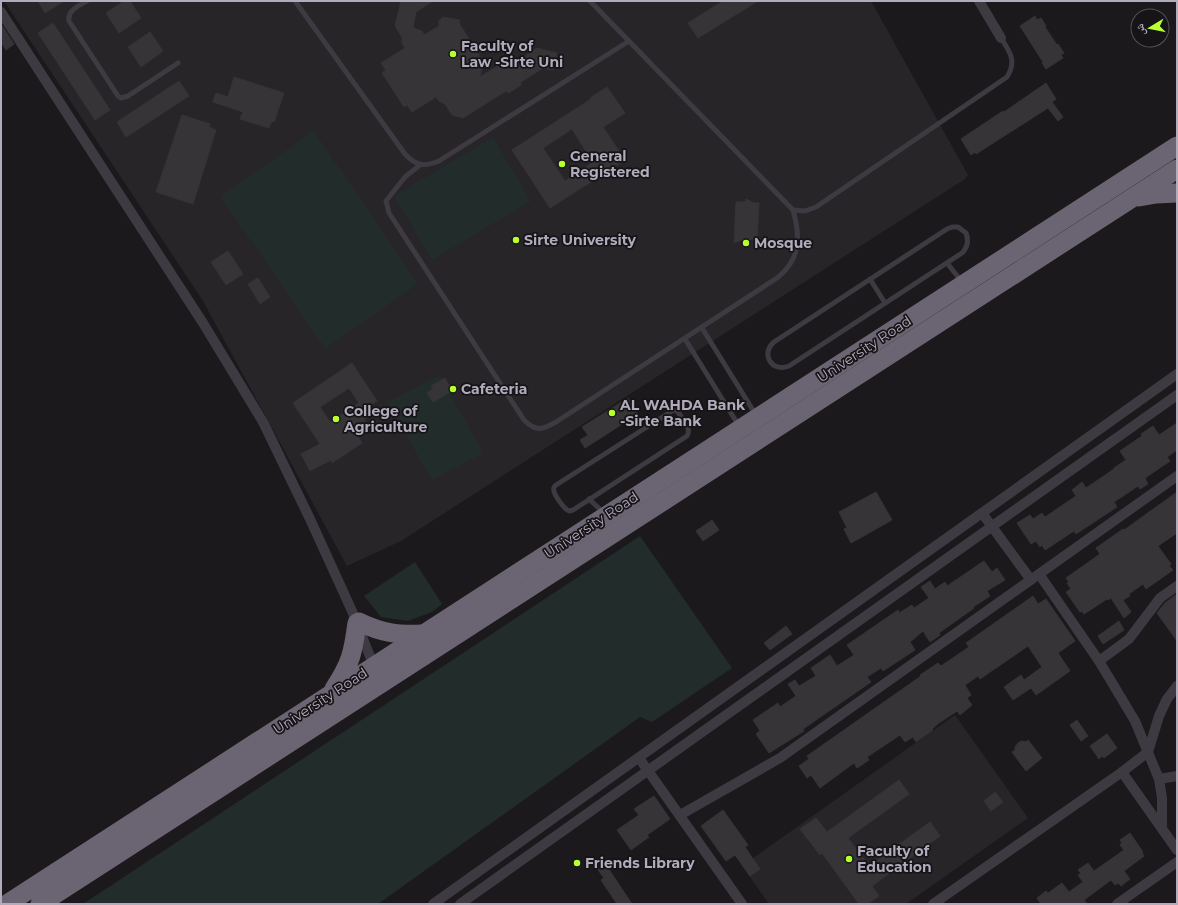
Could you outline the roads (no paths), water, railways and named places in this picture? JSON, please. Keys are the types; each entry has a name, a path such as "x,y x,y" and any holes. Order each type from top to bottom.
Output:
{"highway":[{"name":"University Road","path":"41,896 330,694 1177,146"},
{"name":"University Road","path":"7,904 41,896 386,681 1177,169"},
{"path":"1132,198 1156,194 1177,193"},
{"path":"330,694 344,674 350,662 353,650 356,619 375,630 388,633 400,635 422,634"}],"street":[{"path":"979,1 1001,38"},
{"path":"1,12 203,323 248,395 287,468 386,681"},
{"path":"438,903 1177,374"},
{"path":"460,904 1177,395"},
{"path":"680,815 780,758 1177,476"},
{"path":"982,513 1035,577 1098,662 1135,721 1159,779 1162,798 1162,828"},
{"path":"1098,662 1129,639 1160,598 1177,586"},
{"path":"933,904 1122,772 1148,752 1159,716 1167,698 1177,686"},
{"path":"639,758 742,904"},
{"path":"1122,772 1177,850"},
{"path":"1159,779 1177,776"},
{"path":"1117,904 1177,862"}],"lane":[{"path":"87,1 70,12 68,17 69,21 118,96 121,98 128,96 178,63"},
{"path":"295,1 405,154 412,161 420,165 430,165 439,161 629,41"},
{"path":"420,165 405,177 386,201 389,214 524,420 530,426 539,429 556,422 778,278 790,264 797,247 798,228 793,210 590,1"},
{"path":"793,210 805,211 816,207 1002,82 1007,77 1012,65 1012,57 1001,38"},
{"path":"958,227 966,233 968,244 966,249 947,263 789,366 779,368 770,362 768,351 774,342 870,279 947,229 958,227"},
{"path":"947,263 964,284"},
{"path":"870,279 885,303"},
{"path":"702,328 758,418"},
{"path":"685,338 741,428"},
{"path":"672,410 678,412 688,428 689,432 687,436 589,499 573,510 567,511 554,492 554,488 556,485 672,410"},
{"path":"589,499 606,515"}],"place":[{"name":"Faculty of Law -Sirte Uni","path":"453,54"},
{"name":"General Registered","path":"562,164"},
{"name":"Sirte University","path":"516,240"},
{"name":"Mosque","path":"746,243"},
{"name":"Cafeteria","path":"453,389"},
{"name":"AL WAHDA Bank -Sirte Bank","path":"612,413"},
{"name":"College of Agriculture","path":"336,419"},
{"name":"Faculty of Education","path":"849,859"},
{"name":"Friends Library","path":"577,863"}]}
